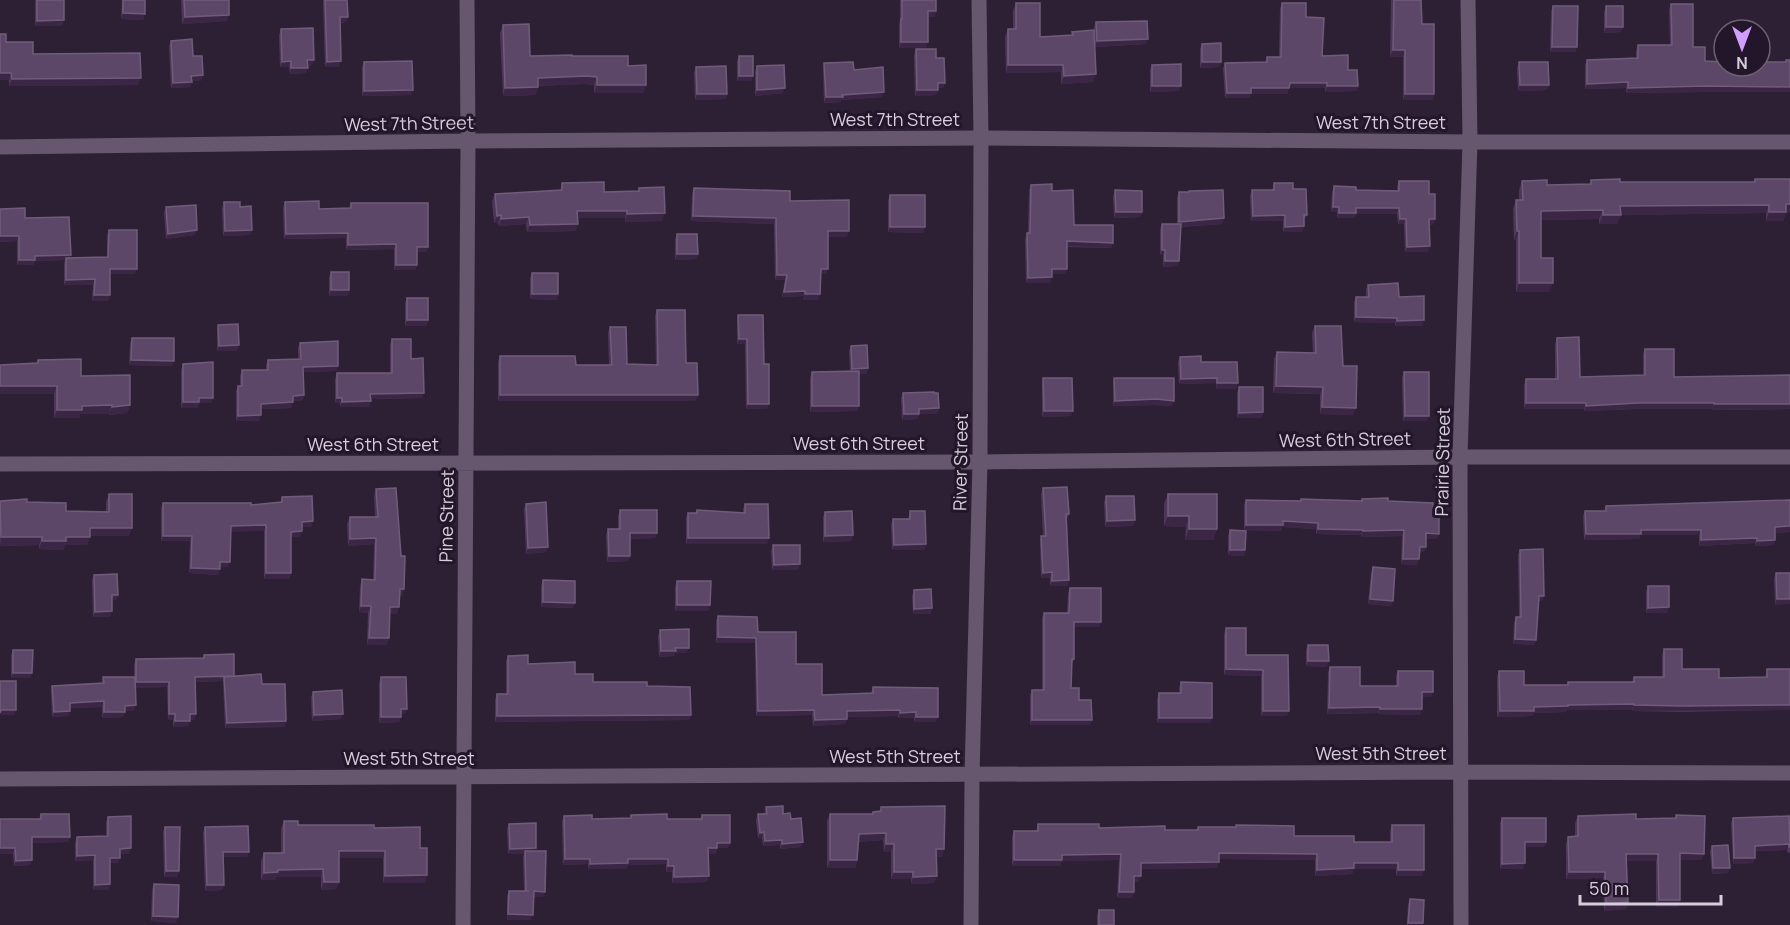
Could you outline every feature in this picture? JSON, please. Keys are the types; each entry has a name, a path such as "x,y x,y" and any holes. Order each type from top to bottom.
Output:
{"street":[{"name":"Pine Street","path":"463,925 467,0"},
{"name":"River Street","path":"971,925 972,776 980,462 979,0"},
{"name":"Prairie Street","path":"1461,925 1461,457 1470,142 1468,0"},
{"name":"West 7th Street","path":"0,147 981,138 1790,142"},
{"name":"West 6th Street","path":"0,464 980,462 1461,457 1790,457"},
{"name":"West 5th Street","path":"0,779 1460,772 1790,773"}],"building":[{"path":"37,0 64,0 64,20 37,21"},
{"path":"123,0 145,0 145,14 123,13"},
{"path":"184,0 229,0 229,15 185,17"},
{"path":"325,0 347,0 348,17 340,17 341,61 327,62"},
{"path":"902,0 936,0 936,11 928,11 928,42 901,42"},
{"path":"1394,0 1421,0 1422,24 1434,24 1434,94 1405,94 1405,50 1393,50"},
{"path":"1016,3 1040,3 1040,37 1073,35 1072,32 1094,30 1096,74 1064,76 1063,65 1008,65 1008,29 1016,29"},
{"path":"1282,3 1306,3 1306,17 1324,18 1322,56 1348,55 1348,70 1357,70 1358,86 1290,83 1289,88 1251,88 1251,93 1227,93 1225,63 1267,62 1267,57 1281,57"},
{"path":"1671,4 1693,4 1693,47 1705,47 1705,61 1712,61 1712,78 1772,78 1772,62 1790,60 1790,87 1628,88 1628,82 1587,84 1587,60 1638,58 1638,45 1672,45"},
{"path":"1553,6 1578,6 1577,47 1552,47"},
{"path":"1606,6 1623,6 1623,27 1606,27"},
{"path":"1147,21 1148,39 1097,41 1096,22"},
{"path":"529,24 530,56 628,56 628,66 646,65 646,85 597,85 597,77 587,76 538,78 538,87 505,88 503,25"},
{"path":"313,28 314,60 307,60 308,68 291,68 291,61 282,62 281,29"},
{"path":"0,34 6,34 6,42 33,42 33,54 140,53 141,78 12,79 11,73 0,73"},
{"path":"192,39 193,56 202,56 203,75 191,76 192,82 173,83 171,41"},
{"path":"1221,43 1221,62 1202,62 1202,44"},
{"path":"916,49 936,49 936,58 944,58 945,83 938,83 938,90 917,90"},
{"path":"739,56 753,56 753,76 739,76"},
{"path":"412,61 413,90 364,91 364,62"},
{"path":"853,62 854,70 883,67 884,92 826,97 824,63"},
{"path":"1519,62 1548,62 1549,85 1520,85"},
{"path":"1181,64 1181,86 1152,86 1152,65"},
{"path":"784,65 785,88 757,90 757,66"},
{"path":"726,66 727,94 697,94 696,67"},
{"path":"1620,179 1620,182 1755,182 1755,179 1790,179 1790,204 1786,204 1786,212 1769,212 1769,205 1620,206 1621,215 1603,215 1603,210 1541,211 1541,258 1553,258 1553,283 1519,283 1519,231 1517,231 1516,200 1523,200 1522,181 1547,180 1547,185 1591,184 1591,180"},
{"path":"1399,181 1429,181 1429,194 1435,194 1435,219 1429,219 1430,246 1407,247 1406,219 1400,219 1399,208 1356,208 1356,213 1339,213 1339,207 1333,207 1334,186 1356,187 1356,190 1399,191"},
{"path":"604,182 604,192 639,191 639,188 664,187 665,213 627,214 627,211 577,211 578,224 530,225 529,217 501,219 501,215 497,216 495,194 562,190 562,183"},
{"path":"1274,183 1293,183 1293,189 1306,189 1307,215 1304,215 1304,226 1285,227 1285,215 1253,216 1252,190 1274,190"},
{"path":"1052,184 1052,191 1073,190 1074,225 1113,225 1113,243 1067,241 1067,269 1052,269 1052,277 1028,278 1027,233 1030,233 1031,185"},
{"path":"694,188 790,191 790,201 849,200 849,231 828,231 828,269 821,269 820,294 805,294 805,291 784,292 787,275 777,275 776,218 693,216"},
{"path":"1115,190 1142,191 1142,212 1116,212"},
{"path":"1223,190 1224,218 1179,222 1179,192"},
{"path":"890,195 925,195 925,227 890,227"},
{"path":"319,201 319,209 351,208 351,203 428,203 428,247 417,247 417,265 396,265 396,244 348,245 348,233 286,234 285,202"},
{"path":"224,202 240,202 240,207 251,206 252,230 225,231"},
{"path":"196,205 197,230 168,234 166,207"},
{"path":"25,208 25,218 69,217 71,255 35,256 35,260 19,260 19,236 0,236 0,209"},
{"path":"1162,224 1181,224 1179,261 1165,261 1165,250 1162,250"},
{"path":"109,230 137,230 137,269 110,269 110,295 94,295 95,279 66,280 66,258 108,257"},
{"path":"677,234 697,234 698,254 677,254"},
{"path":"331,272 349,272 349,290 331,290"},
{"path":"532,273 558,273 558,294 532,294"},
{"path":"1398,283 1399,297 1424,296 1424,320 1397,321 1397,318 1356,317 1356,297 1369,297 1368,285"},
{"path":"407,298 428,298 428,320 407,320"},
{"path":"657,310 685,310 686,363 697,363 698,395 500,395 500,356 575,356 576,365 612,365 610,327 626,327 627,364 658,365"},
{"path":"738,315 763,315 764,364 769,364 769,404 748,404 747,339 739,339"},
{"path":"238,324 239,345 219,346 218,325"},
{"path":"1315,326 1341,326 1343,366 1357,366 1356,408 1322,407 1323,387 1276,386 1277,352 1316,353"},
{"path":"1579,337 1580,377 1645,375 1645,349 1674,349 1674,377 1790,375 1790,404 1638,403 1586,406 1586,403 1526,403 1526,379 1558,379 1557,338"},
{"path":"132,338 174,338 174,361 131,360"},
{"path":"392,339 411,339 411,359 423,358 424,393 370,394 371,401 342,402 342,398 337,398 337,373 392,373"},
{"path":"338,341 338,366 303,367 304,395 293,396 293,402 261,404 261,415 238,416 238,386 242,386 242,370 268,370 268,360 301,359 300,343"},
{"path":"867,345 868,368 852,369 851,346"},
{"path":"1201,356 1201,362 1237,362 1238,383 1217,383 1217,378 1181,379 1180,357"},
{"path":"81,359 81,376 130,375 130,405 82,406 82,410 57,410 57,386 0,386 0,365 38,363 38,360"},
{"path":"213,362 213,398 199,398 199,402 183,402 183,364"},
{"path":"859,371 859,406 812,406 812,372"},
{"path":"1404,372 1429,372 1429,416 1405,416"},
{"path":"1043,378 1072,378 1073,411 1044,411"},
{"path":"1114,378 1174,378 1174,401 1156,399 1115,401"},
{"path":"1239,387 1263,387 1263,412 1239,413"},
{"path":"903,393 938,393 939,408 919,409 919,414 904,414"},
{"path":"1067,487 1069,580 1052,581 1052,572 1043,573 1041,536 1046,536 1043,488"},
{"path":"396,488 401,556 405,556 404,589 400,589 399,607 390,607 389,638 369,638 371,606 361,606 362,579 375,580 376,538 350,539 350,517 378,517 376,489"},
{"path":"109,494 132,494 132,528 90,528 90,537 66,537 66,541 42,541 42,537 1,537 0,501 27,499 27,502 66,503 66,511 109,512"},
{"path":"1168,494 1217,494 1217,529 1189,529 1189,516 1168,516"},
{"path":"312,496 313,521 302,522 302,531 291,532 291,573 266,573 266,525 231,526 230,562 220,562 220,569 191,568 192,536 163,536 163,503 251,503 251,505 282,502 282,497"},
{"path":"1106,496 1134,496 1135,520 1107,521"},
{"path":"1388,498 1388,501 1433,503 1433,516 1439,516 1439,534 1426,533 1426,547 1420,547 1419,559 1403,559 1404,530 1318,529 1318,523 1283,521 1283,525 1246,525 1246,500 1362,501 1362,499"},
{"path":"1790,500 1790,526 1775,527 1775,540 1757,541 1757,538 1701,540 1701,530 1641,530 1641,534 1586,534 1585,511 1606,511 1606,506"},
{"path":"546,502 548,547 528,548 526,504"},
{"path":"745,504 768,504 769,538 688,538 688,513 697,513 697,510 745,513"},
{"path":"620,510 657,510 657,533 630,533 630,556 609,556 608,529 620,529"},
{"path":"852,511 853,535 825,536 825,512"},
{"path":"910,511 925,511 926,544 894,545 893,519 910,519"},
{"path":"1230,530 1246,531 1245,550 1230,550"},
{"path":"773,545 800,545 800,564 774,565"},
{"path":"1543,549 1544,596 1539,596 1536,640 1515,639 1516,617 1521,617 1520,550"},
{"path":"1373,567 1395,569 1393,601 1370,599"},
{"path":"1776,573 1790,573 1790,599 1777,599"},
{"path":"117,574 118,595 112,595 112,611 95,612 94,575"},
{"path":"543,580 575,581 575,603 543,602"},
{"path":"677,581 711,581 710,605 677,605"},
{"path":"1648,586 1669,586 1669,607 1648,608"},
{"path":"1070,588 1101,588 1101,622 1074,622 1071,688 1079,688 1079,700 1091,700 1092,720 1032,720 1032,690 1044,690 1044,613 1069,613"},
{"path":"931,589 932,608 914,609 914,590"},
{"path":"718,616 757,617 758,632 796,632 796,664 822,664 822,695 873,693 873,687 938,688 938,717 916,717 916,712 900,713 900,710 847,711 847,719 815,720 814,710 758,711 756,638 718,637"},
{"path":"1226,628 1246,628 1246,655 1288,655 1289,711 1263,711 1263,670 1226,669"},
{"path":"689,629 689,648 661,651 660,630"},
{"path":"1308,645 1328,645 1329,661 1308,661"},
{"path":"1664,649 1682,649 1682,669 1719,669 1719,678 1767,677 1767,669 1790,669 1790,705 1568,705 1534,707 1534,711 1500,711 1499,671 1524,671 1524,685 1634,682 1634,677 1664,677"},
{"path":"13,650 33,650 32,673 13,673"},
{"path":"234,654 234,676 195,677 196,714 190,714 190,721 175,721 175,714 169,714 169,682 136,682 136,659 204,658 204,655"},
{"path":"528,655 528,664 575,662 575,674 593,674 593,682 647,682 647,686 690,687 691,715 497,716 497,694 508,694 508,656"},
{"path":"1330,667 1360,667 1360,686 1398,686 1398,671 1433,671 1433,692 1422,692 1422,709 1329,708"},
{"path":"261,674 262,684 285,684 286,721 227,723 224,677"},
{"path":"103,677 135,677 136,705 125,706 125,712 104,712 104,701 70,703 70,711 54,712 52,686 104,683"},
{"path":"381,677 406,677 407,709 401,709 401,717 381,717"},
{"path":"0,681 16,681 16,710 1,710 0,713"},
{"path":"1181,682 1212,683 1212,718 1159,718 1159,693 1181,693"},
{"path":"342,690 343,714 314,715 313,692"},
{"path":"783,806 783,814 790,813 791,819 801,818 803,842 782,844 782,840 765,841 764,832 760,833 758,814 767,814 766,807"},
{"path":"945,806 944,849 936,849 937,876 913,877 913,872 894,872 894,844 886,844 886,833 859,834 857,860 830,860 830,814 873,814 873,812 881,811 881,807"},
{"path":"41,814 69,814 70,837 32,837 32,860 16,861 15,848 0,848 0,819 41,819"},
{"path":"667,814 667,819 702,819 702,815 730,815 730,843 717,843 717,848 708,848 709,876 674,877 674,866 668,866 668,859 628,859 628,863 590,864 590,859 565,859 564,816 592,815 592,819"},
{"path":"1636,814 1636,819 1676,818 1676,815 1705,816 1704,854 1680,853 1680,900 1659,900 1658,854 1626,854 1628,902 1606,904 1605,872 1569,872 1568,837 1578,836 1578,816"},
{"path":"131,816 131,848 120,849 120,858 110,858 110,884 95,885 95,855 77,856 77,837 108,836 108,817"},
{"path":"1789,816 1790,847 1789,844 1755,846 1755,858 1734,858 1733,818"},
{"path":"1502,818 1546,818 1546,842 1525,842 1525,863 1502,864"},
{"path":"284,821 298,821 298,825 420,827 420,848 427,848 427,875 385,876 385,851 339,851 339,882 324,882 323,869 278,870 278,872 264,873 264,853 284,853"},
{"path":"536,823 536,848 510,849 509,824"},
{"path":"1038,824 1099,824 1099,828 1165,826 1165,830 1198,830 1198,827 1236,827 1236,825 1294,826 1294,836 1354,836 1354,842 1392,842 1392,825 1424,825 1424,870 1398,870 1398,863 1354,863 1354,868 1317,870 1317,854 1219,853 1219,862 1141,863 1141,876 1134,876 1134,892 1119,892 1121,854 1062,855 1062,860 1014,860 1014,831 1038,831"},
{"path":"248,826 249,852 223,852 224,885 207,885 205,827"},
{"path":"165,827 180,827 179,871 166,871"},
{"path":"1728,845 1730,868 1713,868 1712,846"},
{"path":"525,851 546,851 545,892 534,891 533,915 508,914 509,891 526,891"},
{"path":"154,884 179,885 178,917 153,916"},
{"path":"1410,899 1424,900 1423,923 1408,923"},
{"path":"1099,910 1114,910 1114,925 1099,925"}]}
